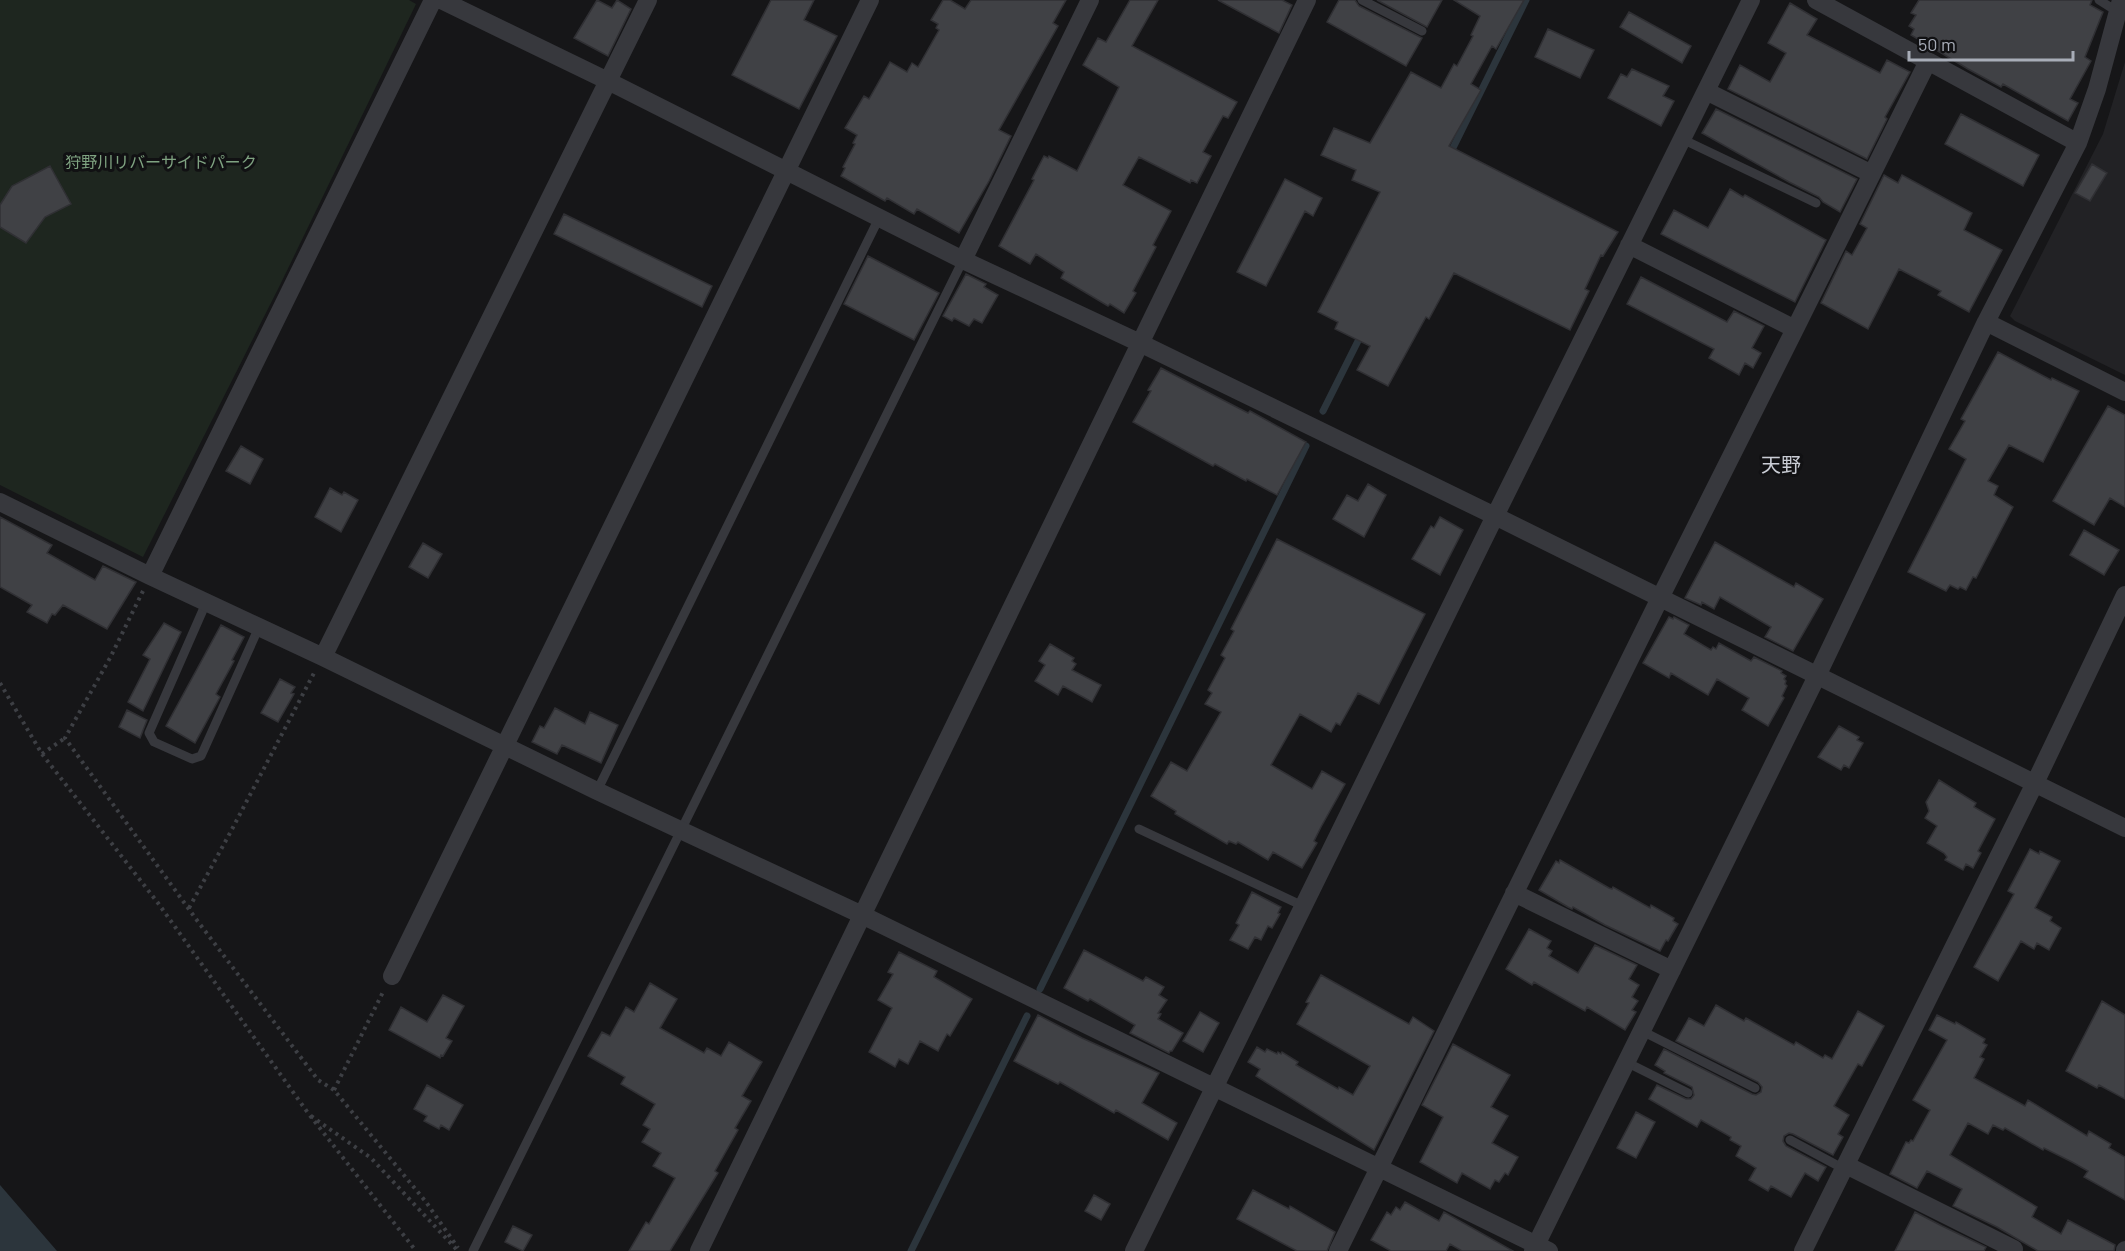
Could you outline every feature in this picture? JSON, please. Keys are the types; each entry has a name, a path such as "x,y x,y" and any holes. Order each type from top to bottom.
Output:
{"street":[{"path":"150,576 433,0"},
{"path":"441,0 608,81 963,260 1142,344 1495,516 2125,828"},
{"path":"323,657 648,0"},
{"path":"392,975 870,0"},
{"path":"963,260 1090,0"},
{"path":"1134,1251 1751,0"},
{"path":"1816,0 2078,143"},
{"path":"699,1251 860,914 1142,344 1304,1"},
{"path":"0,501 150,576 323,657 597,791 860,914 1539,1249 1626,1062 1817,676 1986,322 2078,143 2097,89 2120,6"},
{"path":"1338,1251 1928,61"},
{"path":"1706,91 1872,174"},
{"path":"1629,245 1796,329"},
{"path":"1986,322 2125,392"},
{"path":"1803,1251 2035,783 2125,595"},
{"path":"1515,893 1672,970"},
{"path":"1845,1167 2014,1248"}],"lane":[{"path":"1362,0 1422,31"},
{"path":"2099,0 2120,6"},
{"path":"1682,139 1816,203"},
{"path":"597,791 879,218"},
{"path":"473,1251 963,260"},
{"path":"206,603 149,733 154,742 192,759 201,756 258,627"},
{"path":"1139,829 1303,906"},
{"path":"1642,1031 1755,1088"},
{"path":"1626,1062 1688,1093"},
{"path":"1790,1140 1845,1167"}],"path":[{"path":"42,754 65,738 110,658 150,576"},
{"path":"189,908 323,657"},
{"path":"0,683 42,754 158,903 308,1113 416,1251"},
{"path":"65,738 318,1080 334,1090 426,1202 459,1251"},
{"path":"334,1090 392,975"},
{"path":"308,1113 371,1158 459,1251"}],"shaded area":[{"path":"2125,62 2125,375 2015,321 2010,316 2103,134"},
{"path":"0,1185 57,1251 0,1251"}],"green space":[{"name":"狩野川リバーサイドパーク","path":"0,0 409,0 416,4 280,285 143,557 0,485"}],"building":[{"path":"597,0 612,8 617,0 631,9 608,56 574,38"},
{"path":"771,0 814,0 804,20 837,36 799,109 732,75"},
{"path":"943,0 950,0 965,9 971,0 1066,0 1053,23 1058,26 999,130 1011,136 989,181 959,233 917,209 914,214 887,198 885,201 841,176 857,135 845,128 864,96 869,99 890,62 907,72 912,63 918,67 939,30 936,28 938,24 931,20"},
{"path":"1130,0 1158,0 1132,46 1237,102 1228,118 1223,116 1203,152 1211,156 1197,183 1191,180 1190,183 1139,157 1123,185 1171,211 1153,245 1156,247 1133,291 1136,293 1124,313 1061,278 1064,272 1036,254 1030,264 999,246 1044,156 1048,158 1049,156 1077,171 1119,87 1083,65 1098,38 1106,42"},
{"path":"1218,0 1282,0 1292,5 1279,33"},
{"path":"1339,0 1355,0 1359,6 1422,38 1406,66 1327,22"},
{"path":"1377,0 1442,0 1427,27"},
{"path":"1454,0 1524,0 1496,49 1492,46 1471,84 1481,90 1449,146 1618,232 1603,256 1601,255 1585,289 1589,291 1570,330 1454,273 1429,319 1426,317 1388,386 1357,370 1370,346 1335,329 1338,322 1318,312 1380,192 1352,180 1356,170 1321,155 1334,128 1370,143 1411,72 1441,88 1454,64 1457,66 1473,36 1471,35 1480,16"},
{"path":"1919,0 2092,0 2090,5 2103,12 2085,57 2091,61 2070,99 2078,103 2068,121 2003,84 2001,87 1968,69 1911,35 1914,29 1909,26 1916,15 1911,13"},
{"path":"1790,3 1817,19 1807,35 1880,73 1887,60 1910,72 1885,117 1887,119 1867,159 1728,89 1740,65 1770,82 1786,53 1768,43"},
{"path":"1629,12 1691,46 1682,63 1620,27"},
{"path":"1548,29 1594,50 1580,78 1535,57"},
{"path":"1632,69 1669,86 1663,96 1674,101 1661,126 1608,98 1621,74 1627,77"},
{"path":"1716,109 1857,179 1840,212 1819,197 1702,133"},
{"path":"1961,114 2039,155 2023,186 1945,144"},
{"path":"2092,164 2107,173 2090,201 2075,193"},
{"path":"50,166 71,204 45,217 26,243 0,227 0,205 12,186"},
{"path":"1884,175 1898,183 1902,175 1972,213 1964,230 2002,250 1969,312 1938,295 1941,291 1899,269 1868,329 1821,303 1846,251 1852,255 1867,228 1860,224"},
{"path":"1285,179 1322,198 1313,216 1305,211 1266,286 1237,272"},
{"path":"1730,189 1826,240 1795,302 1661,234 1674,210 1708,228"},
{"path":"564,214 712,286 702,307 554,234"},
{"path":"868,256 939,293 914,340 844,304"},
{"path":"966,274 986,284 984,287 998,295 982,323 974,319 969,326 954,318 952,321 943,316"},
{"path":"1641,277 1727,322 1734,311 1764,326 1752,348 1761,353 1753,368 1745,363 1739,375 1709,358 1714,349 1627,304"},
{"path":"1998,352 2051,380 2052,378 2079,391 2043,462 2009,445 1988,481 1998,486 1994,495 2013,507 1976,578 1973,577 1966,590 1950,585 1946,591 1908,572 1966,459 1949,449 1965,421 1961,419"},
{"path":"1161,368 1248,413 1250,411 1306,442 1277,495 1215,464 1213,466 1133,422"},
{"path":"2108,406 2125,415 2125,507 2110,498 2094,525 2053,501"},
{"path":"241,446 263,459 250,484 226,471"},
{"path":"1368,484 1386,495 1364,537 1333,519 1347,495 1358,501"},
{"path":"330,488 342,495 344,492 358,500 341,532 315,517"},
{"path":"0,517 52,545 47,553 95,580 103,566 136,582 107,629 63,605 55,615 52,614 47,623 27,612 32,605 0,587"},
{"path":"1440,517 1463,530 1440,575 1412,559 1431,526 1434,528"},
{"path":"2084,530 2119,550 2104,575 2070,555"},
{"path":"1277,539 1425,614 1379,704 1358,693 1340,725 1336,723 1331,732 1300,714 1271,765 1312,789 1322,771 1345,784 1314,841 1317,843 1302,868 1273,852 1268,860 1238,842 1236,844 1229,841 1227,844 1175,814 1176,811 1151,796 1171,762 1187,771 1221,712 1205,704 1212,693 1208,690 1225,658 1221,655 1234,631 1231,629"},
{"path":"1715,542 1794,587 1796,583 1823,599 1793,651 1765,637 1771,627 1720,597 1714,609 1702,602 1701,605 1685,598"},
{"path":"423,543 442,554 428,578 409,567"},
{"path":"1669,617 1673,619 1674,617 1689,625 1684,634 1711,650 1713,647 1716,649 1719,643 1751,661 1754,657 1782,671 1781,673 1786,676 1784,679 1787,686 1782,696 1784,698 1768,726 1742,710 1749,698 1717,679 1708,695 1671,673 1669,678 1643,663"},
{"path":"164,623 181,632 143,711 128,702 150,659 143,655"},
{"path":"221,625 244,637 216,694 220,697 195,743 166,726"},
{"path":"1050,644 1074,658 1072,661 1076,664 1072,670 1101,685 1092,702 1063,686 1058,695 1035,681 1045,665 1039,661"},
{"path":"280,679 295,687 291,693 294,694 278,722 261,713"},
{"path":"555,708 585,724 590,712 618,725 601,763 562,745 557,754 532,742 540,726 544,728"},
{"path":"127,710 147,720 140,738 119,727"},
{"path":"1839,726 1859,737 1857,740 1863,743 1849,768 1844,765 1841,770 1818,757"},
{"path":"1939,780 1976,803 1974,807 1995,819 1978,851 1981,853 1973,868 1966,864 1963,870 1945,860 1947,857 1944,853 1927,843 1937,826 1925,818 1929,811 1926,802"},
{"path":"2030,849 2039,854 2040,851 2060,861 2035,908 2052,917 2050,921 2061,928 2049,950 2037,943 2034,949 2021,941 1998,981 1974,967 2014,894 2008,891"},
{"path":"1560,860 1609,888 1613,887 1650,908 1651,905 1674,918 1673,921 1678,924 1660,951 1573,907 1572,909 1568,907 1539,890 1556,861 1559,863"},
{"path":"1252,892 1281,907 1278,913 1280,914 1272,928 1268,926 1261,940 1255,937 1248,949 1230,940 1239,925 1236,923"},
{"path":"1529,929 1551,941 1547,948 1552,951 1549,956 1578,973 1595,945 1637,965 1629,979 1639,985 1632,997 1638,1001 1632,1010 1636,1012 1625,1030 1587,1007 1585,1011 1534,982 1532,985 1506,969"},
{"path":"1084,950 1143,981 1146,977 1164,987 1159,995 1167,1000 1158,1013 1161,1014 1158,1019 1183,1033 1172,1051 1169,1053 1130,1033 1135,1025 1090,999 1088,1001 1064,988"},
{"path":"899,952 937,971 934,977 972,999 950,1036 947,1034 938,1051 920,1041 908,1064 899,1059 895,1067 869,1052 892,1008 878,1000 893,974 888,972"},
{"path":"1321,975 1409,1024 1413,1017 1434,1031 1374,1150 1256,1076 1260,1069 1248,1062 1257,1047 1265,1052 1267,1049 1277,1054 1282,1052 1298,1062 1296,1065 1353,1095 1370,1066 1297,1024"},
{"path":"650,983 677,999 660,1028 704,1053 707,1048 721,1056 729,1042 762,1062 742,1096 751,1101 735,1128 738,1130 715,1171 718,1173 670,1251 629,1251 646,1222 649,1224 675,1178 653,1166 661,1153 642,1142 650,1129 643,1125 655,1104 621,1084 625,1077 588,1056 602,1032 610,1036 626,1007 634,1012"},
{"path":"443,995 464,1006 446,1038 452,1041 440,1058 389,1030 401,1007 427,1022"},
{"path":"2102,1001 2125,1015 2125,1099 2099,1085 2097,1088 2066,1071"},
{"path":"1716,1005 1744,1021 1746,1018 1794,1045 1796,1042 1823,1058 1825,1055 1832,1059 1858,1011 1884,1026 1862,1066 1858,1064 1834,1106 1849,1115 1838,1134 1843,1137 1833,1155 1793,1134 1789,1133 1784,1136 1783,1141 1786,1146 1826,1167 1818,1181 1805,1173 1791,1197 1771,1186 1768,1191 1749,1180 1756,1168 1736,1156 1741,1146 1730,1140 1731,1137 1701,1120 1697,1127 1649,1099 1657,1085 1686,1099 1691,1099 1694,1095 1692,1087 1664,1073 1665,1071 1655,1065 1664,1049 1752,1094 1756,1095 1761,1092 1762,1087 1758,1082 1676,1041 1689,1018 1704,1026"},
{"path":"1200,1012 1219,1023 1203,1052 1183,1041"},
{"path":"1038,1015 1159,1073 1142,1103 1177,1123 1168,1140 1116,1110 1114,1113 1060,1082 1058,1084 1014,1061"},
{"path":"1937,1015 1955,1024 1956,1022 1985,1039 1983,1043 1987,1045 1980,1057 1984,1059 1974,1078 2025,1106 2028,1100 2087,1136 2089,1131 2111,1144 2109,1148 2125,1157 2125,1200 2084,1177 2088,1171 2044,1148 2043,1150 2005,1128 2003,1130 1993,1125 1988,1134 1968,1123 1950,1155 2037,1207 2032,1217 2061,1234 2068,1220 2115,1245 2114,1251 2038,1251 1997,1227 1953,1206 1962,1189 1927,1171 1917,1188 1890,1174 1906,1142 1913,1141 1930,1110 1913,1100 1947,1040 1929,1030"},
{"path":"1453,1044 1510,1075 1491,1107 1508,1116 1492,1143 1518,1157 1508,1175 1505,1173 1499,1182 1495,1180 1490,1189 1462,1173 1457,1183 1420,1162 1443,1117 1422,1105"},
{"path":"427,1085 463,1105 449,1130 441,1125 439,1129 424,1121 427,1116 414,1109"},
{"path":"1636,1112 1655,1122 1636,1158 1617,1148"},
{"path":"1253,1190 1289,1209 1290,1206 1335,1232 1327,1251 1297,1251 1237,1219"},
{"path":"1094,1195 1110,1204 1101,1220 1085,1211"},
{"path":"1405,1202 1439,1221 1444,1212 1513,1251 1462,1251 1450,1244 1446,1251 1391,1251 1371,1240 1387,1212 1391,1215 1396,1207 1400,1210"},
{"path":"1915,1212 1986,1247 1984,1251 1895,1251"},
{"path":"513,1226 532,1235 523,1251 505,1242"}],"waterway":[{"path":"1449,156 1526,0"},
{"path":"1323,411 1362,333"},
{"path":"1040,989 1306,446"},
{"path":"911,1251 1027,1016"}],"district":[{"name":"天野","path":"1781,464"}]}
